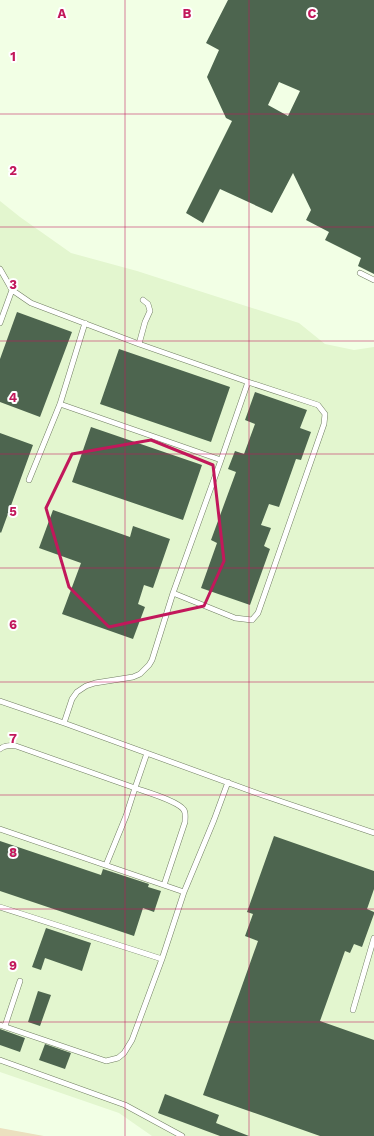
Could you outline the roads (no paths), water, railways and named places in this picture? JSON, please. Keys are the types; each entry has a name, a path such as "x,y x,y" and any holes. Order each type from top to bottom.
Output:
{"lane":[{"path":"0,269 12,290 31,303 139,344 318,405 324,414 324,424 258,613 252,620 235,618 173,593"},
{"path":"360,273 374,280"},
{"path":"0,323 12,290"},
{"path":"139,344 145,322 150,311 148,304 144,300"},
{"path":"29,480 60,404 85,323"},
{"path":"64,723 72,699 77,692 86,686 95,683 133,677 140,674 152,660 173,593 248,382"},
{"path":"60,404 221,460"},
{"path":"0,701 374,833"},
{"path":"0,749 4,746 16,746 179,805 184,810 185,822 164,885"},
{"path":"106,865 126,816 147,753"},
{"path":"20,981 2,1025 106,1061 118,1058 124,1053 132,1040 184,892 228,782"},
{"path":"0,829 184,892"},
{"path":"0,907 162,958"},
{"path":"353,1010 374,938"},
{"path":"0,1060 125,1105 182,1136"}]}
